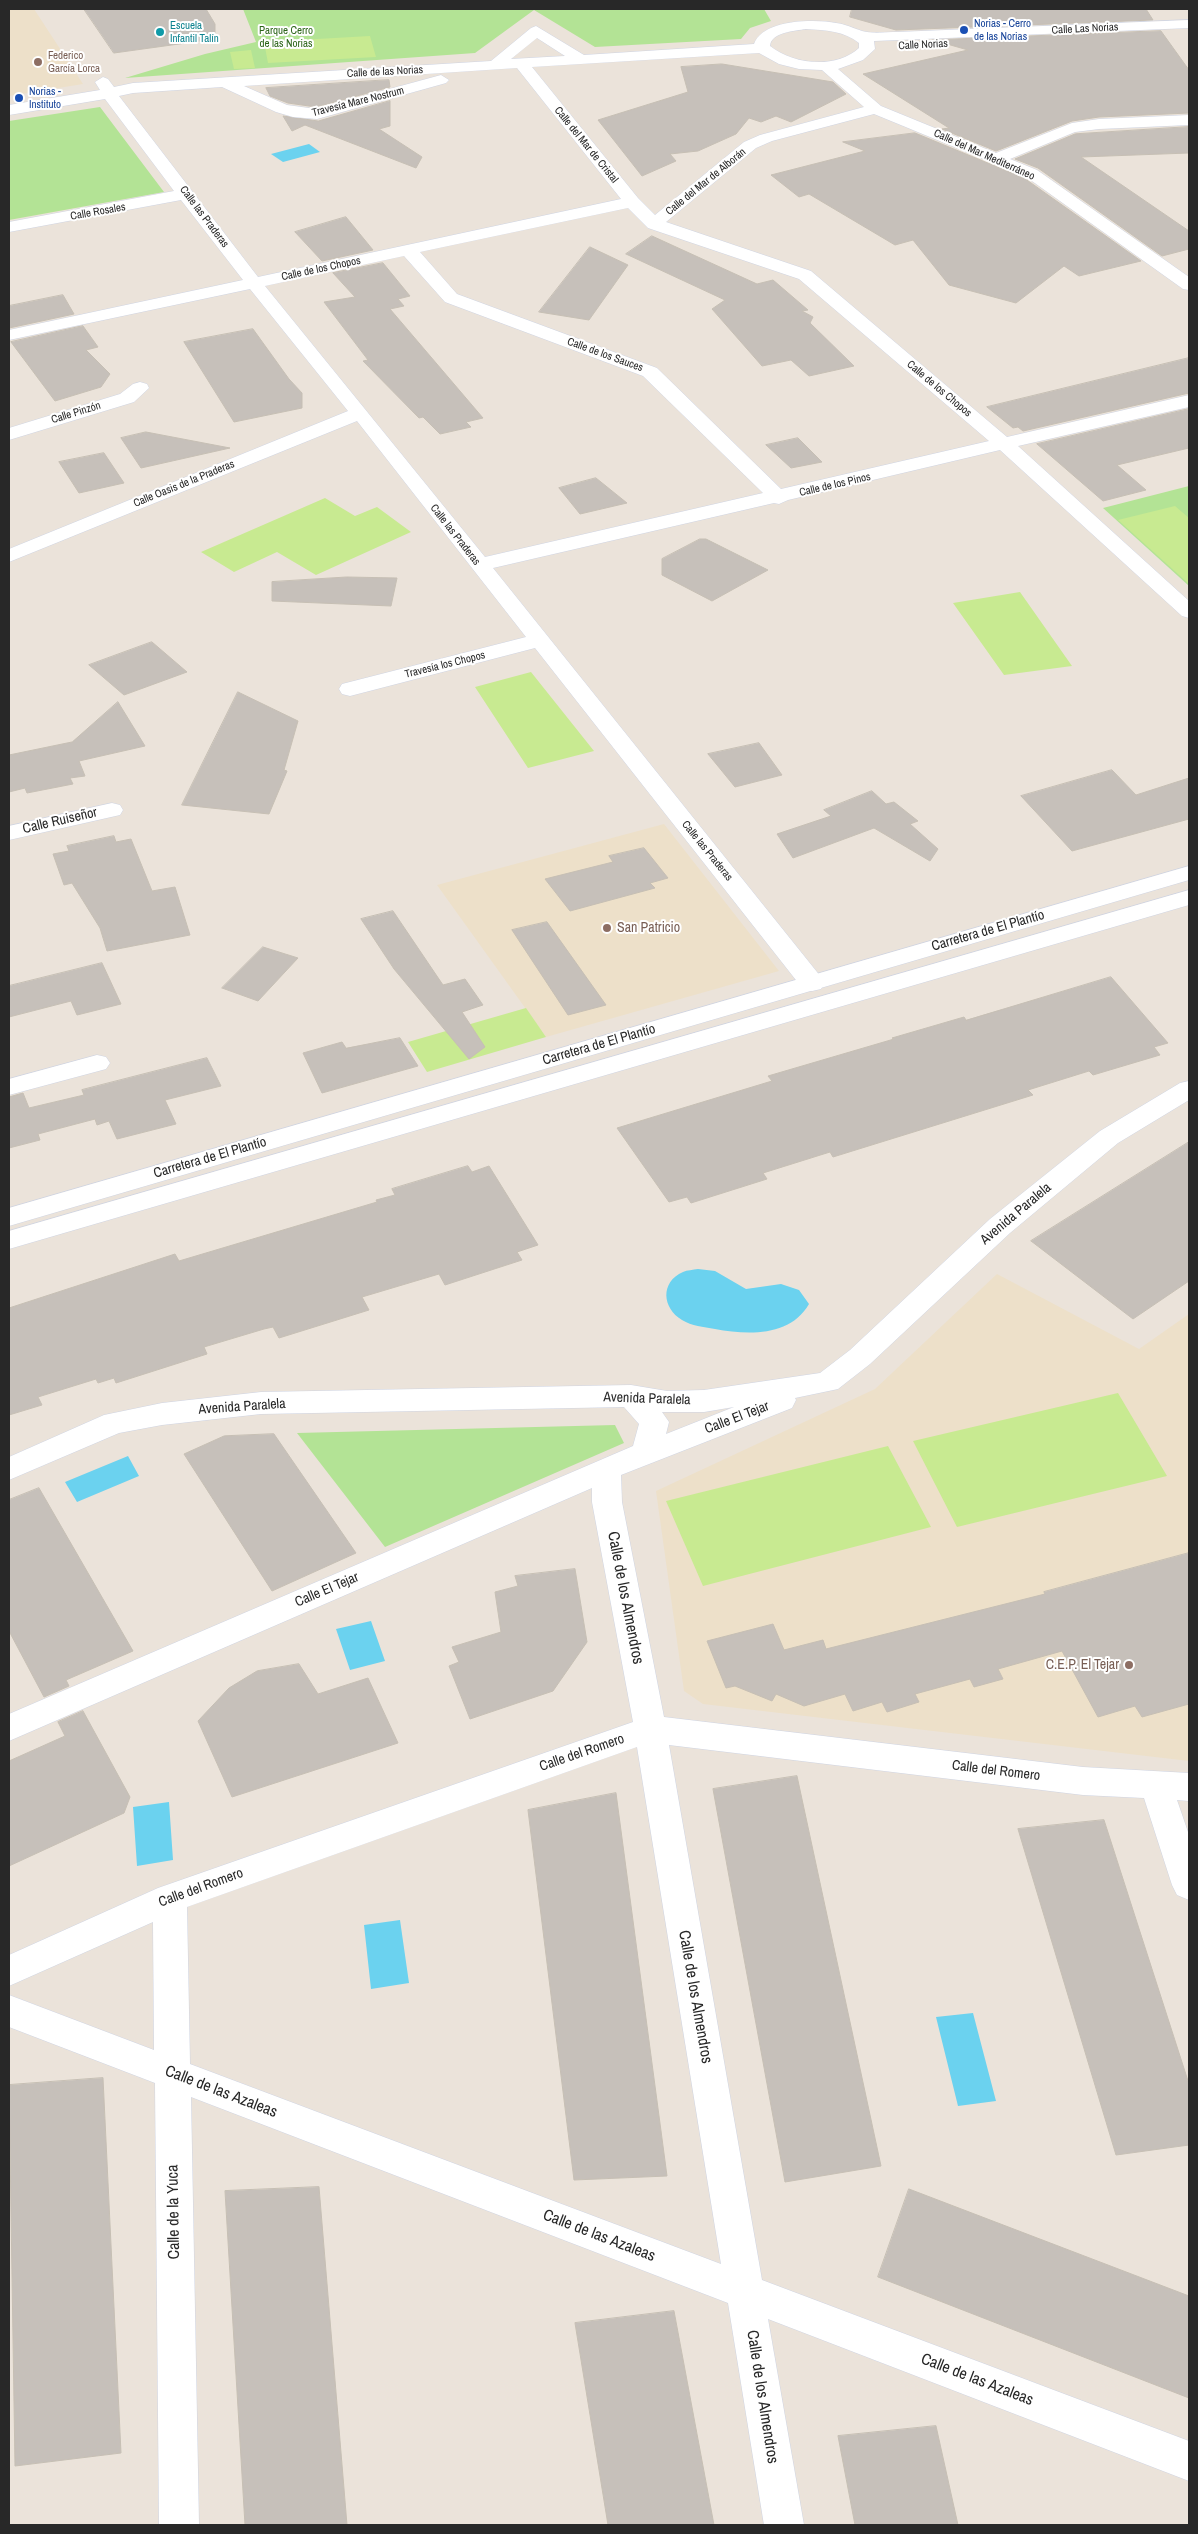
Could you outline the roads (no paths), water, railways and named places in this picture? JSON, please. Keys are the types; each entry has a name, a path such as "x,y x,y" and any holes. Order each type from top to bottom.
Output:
{"street":[{"path":"807,9 823,25"},
{"path":"789,21 823,25 838,27 864,43 863,55 854,60 826,66 785,62 768,54 762,48 762,42 767,35 789,21"},
{"name":"Calle Las Norias","path":"864,43 897,37 1189,24"},
{"path":"495,65 536,31 580,59"},
{"name":"Calle Norias","path":"864,43 1189,32"},
{"name":"Calle de las Norias","path":"9,110 106,88 133,88 762,48"},
{"name":"Calle del Mar de Cristal","path":"521,63 632,202 654,224"},
{"name":"Travesía Mare Nostrum","path":"224,82 289,112 303,115 317,114 495,65"},
{"name":"Calle del Mar Mediterráneo","path":"826,66 875,109 1031,173 1189,286"},
{"name":"Calle las Praderas","path":"106,88 120,110 187,194 254,283 360,413 812,983"},
{"name":"Calle del Mar de Alborán","path":"654,224 750,145 766,138 875,109"},
{"path":"998,158 1072,128 1099,124 1189,120"},
{"name":"Calle Rosales","path":"9,227 187,194"},
{"name":"Calle de los Chopos","path":"9,335 632,202"},
{"name":"Calle de los Chopos","path":"654,224 805,275 1005,445 1189,612"},
{"name":"Calle de los Sauces","path":"409,251 451,298 650,372 779,498"},
{"name":"Calle Pinzón","path":"9,434 126,398 140,388"},
{"name":"Calle de los Pinos","path":"479,565 779,498 1189,400"},
{"name":"Calle Oasis de la Praderas","path":"9,556 360,413"},
{"name":"Travesía los Chopos","path":"350,689 539,640"},
{"name":"Calle Ruiseñor","path":"9,833 112,810"},
{"name":"Carretera de El Plantío","path":"9,1217 1189,873"},
{"name":"Carretera de El Plantío","path":"9,1240 1189,897"},
{"path":"9,1087 97,1063"},
{"name":"Avenida Paralela","path":"9,1469 114,1423 162,1414 261,1403 631,1396 667,1402 704,1401 828,1382 860,1356 1000,1226 1108,1137 1189,1089"},
{"name":"Calle El Tejar","path":"9,1728 646,1453 828,1382"},
{"path":"631,1396 654,1422 646,1453"},
{"name":"Calle de los Almendros","path":"606,1470 607,1502 650,1729 784,2525"},
{"name":"Calle del Romero","path":"9,1972 170,1898 650,1729 1083,1781 1189,1787"},
{"path":"1156,1785 1189,1886"},
{"name":"Calle de la Yuca","path":"170,1898 171,2073 179,2525"},
{"name":"Calle de las Azaleas","path":"9,2011 1189,2461"}],"water":[{"path":"309,144 320,152 283,162 271,154"},
{"path":"698,1269 715,1271 746,1289 781,1284 799,1290 809,1304 801,1315 791,1323 767,1331 728,1331 694,1325 675,1315 670,1309 666,1295 670,1282 676,1276 685,1271"},
{"path":"128,1456 139,1476 77,1502 65,1482"},
{"path":"371,1621 385,1661 350,1670 336,1629"},
{"path":"169,1802 173,1860 137,1866 133,1807"},
{"path":"400,1920 409,1983 371,1989 364,1925"},
{"path":"973,2013 996,2101 958,2106 936,2017"}],"place":[{"name":"Norias - Cerro de las Norias","path":"964,30"},
{"name":"Escuela Infantil Talín","path":"160,32"},
{"name":"Federico García Lorca","path":"38,62"},
{"name":"Norias - Instituto","path":"19,98"},
{"name":"San Patricio","path":"607,928"},
{"name":"C.E.P. El Tejar","path":"1129,1665"}],"park label":[{"name":"Parque Cerro de las Norias","path":"286,37"}]}
